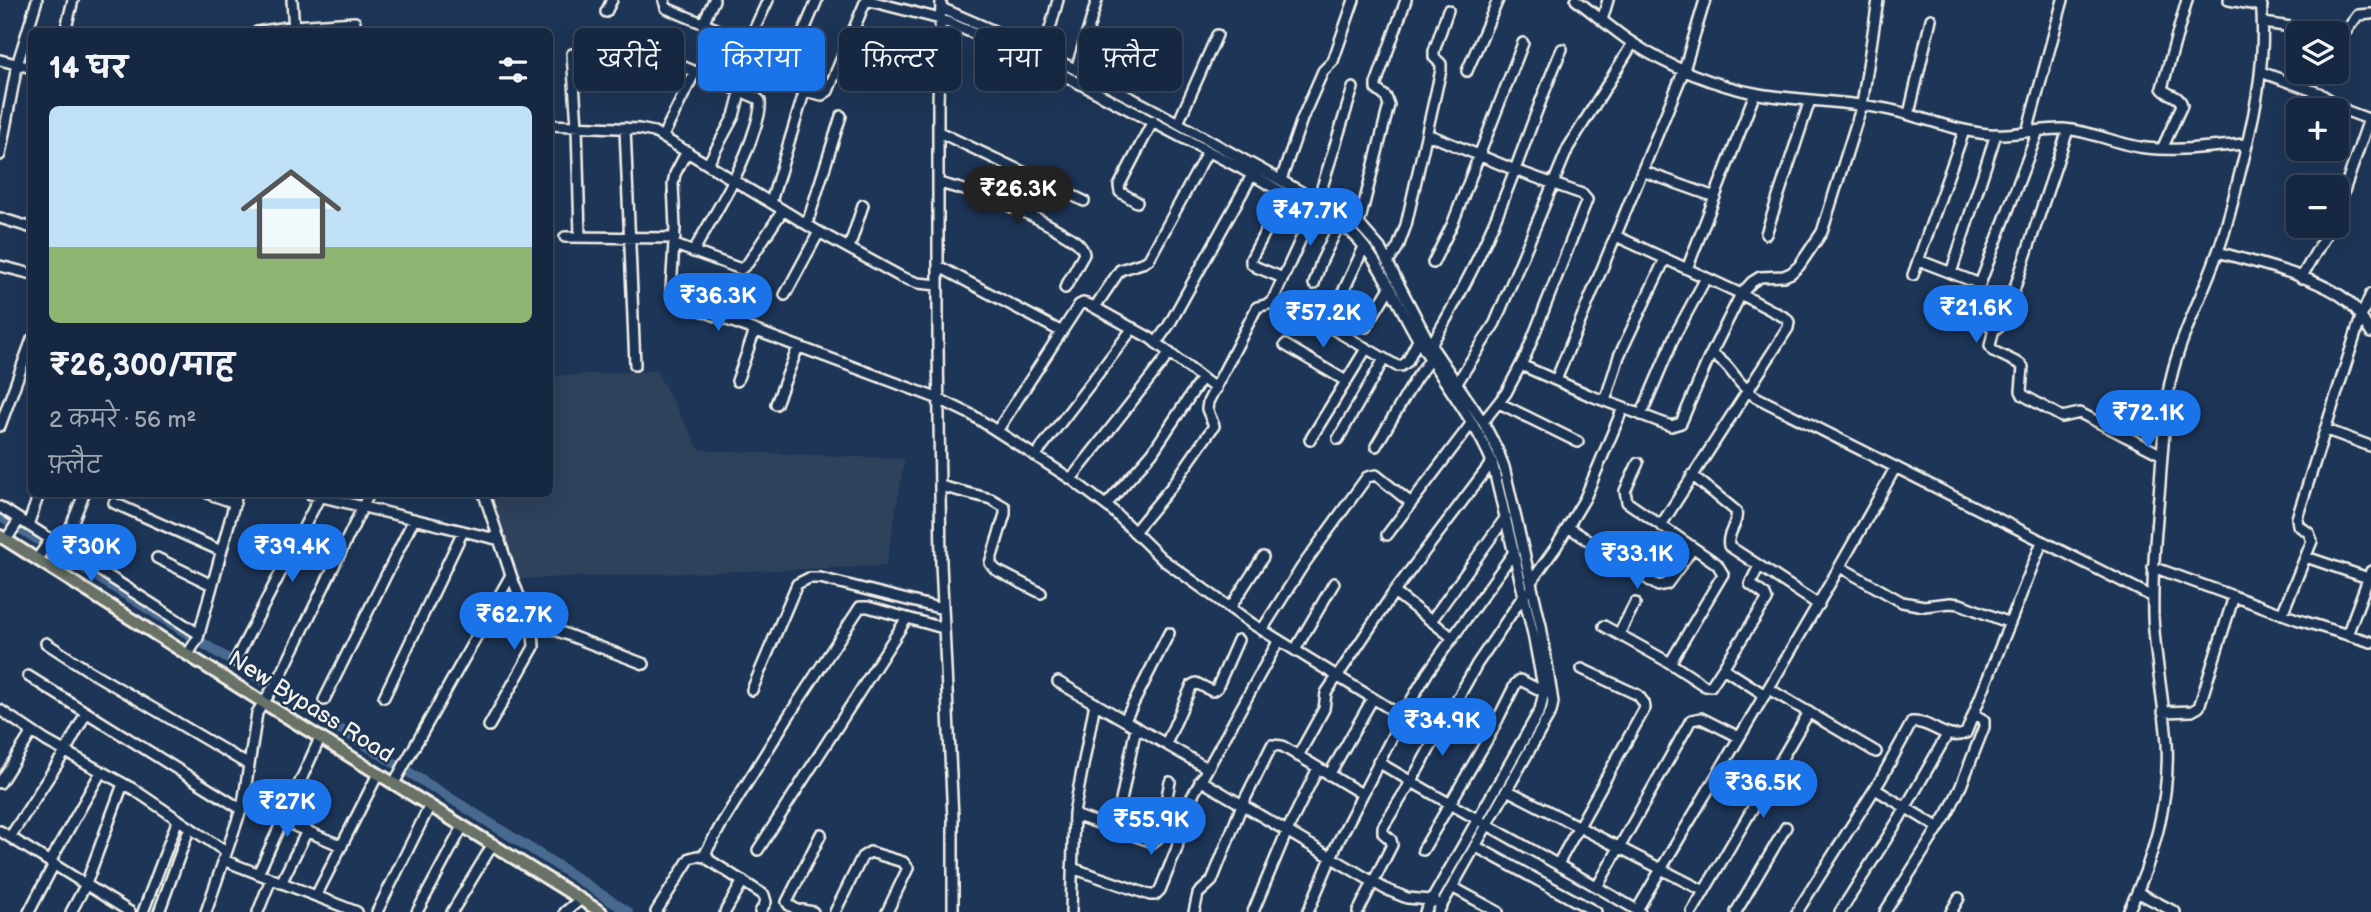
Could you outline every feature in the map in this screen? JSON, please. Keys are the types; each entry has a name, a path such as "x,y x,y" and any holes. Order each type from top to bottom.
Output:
{"main road":[{"name":"New Bypass Road","path":"14,529 195,643 270,694 320,738 379,774 396,778 430,806 601,912"}],"street":[{"path":"28,28 37,0"},
{"path":"66,28 73,0"},
{"path":"292,0 293,28"},
{"path":"606,12 612,0"},
{"path":"664,0 666,8 714,28"},
{"path":"703,23 714,0"},
{"path":"755,28 768,0"},
{"path":"805,28 817,0"},
{"path":"771,202 803,96 808,92 822,95 828,91 866,0 940,19 1027,56 1153,121 1351,232 1364,247 1492,462 1514,552 1529,589 1544,691 1540,710 1482,824 1437,904"},
{"path":"1050,28 1058,0"},
{"path":"1076,70 1097,0"},
{"path":"1281,180 1301,119 1320,77 1333,61 1354,0"},
{"path":"1359,224 1388,105 1386,97 1376,89 1376,84 1406,0"},
{"path":"1467,71 1498,0"},
{"path":"1576,0 1633,43 1684,70 1755,93 1909,114 1943,127 1964,131 1996,134 2068,130 2127,145 2162,149 2248,144"},
{"path":"1602,20 1608,0"},
{"path":"1556,380 1684,70 1704,0"},
{"path":"1521,365 1671,426 1681,424 1741,294 1760,277 1791,273 1816,243 1830,211 1862,106 1878,0"},
{"path":"2027,132 2063,0"},
{"path":"2162,149 2182,105 2180,100 2162,88 2187,0"},
{"path":"2128,912 2156,840 2163,802 2167,743 2155,653 2152,567 2172,377 2218,252 2248,144 2261,72 2264,23 2262,3 2229,0"},
{"path":"954,911 940,486 938,266 941,4 990,28"},
{"path":"1388,263 1406,226 1441,70 1434,51 1448,10"},
{"path":"2349,28 2358,15 2371,14"},
{"path":"1909,114 1931,19"},
{"path":"302,28 355,22"},
{"path":"2264,23 2286,26"},
{"path":"0,155 17,65 28,29"},
{"path":"1178,123 1217,35"},
{"path":"1433,263 1452,225 1523,43"},
{"path":"1457,383 1495,323 1568,148 1633,43"},
{"path":"1431,345 1487,239 1562,49"},
{"path":"572,54 580,237"},
{"path":"0,60 28,67"},
{"path":"1065,65 1178,123 1359,224 1372,236 1431,345 1483,422 1504,467 1553,702 1551,712 1507,790 1482,824 1475,846 1452,887 1437,904 1425,912"},
{"path":"684,67 698,73"},
{"path":"663,136 695,72"},
{"path":"2261,72 2319,93 2347,111 2370,119 2349,178"},
{"path":"1318,200 1353,88"},
{"path":"693,252 735,181 750,145 761,104 757,98 741,91 734,116 708,164"},
{"path":"1687,269 1755,93"},
{"path":"1766,234 1810,100"},
{"path":"807,224 841,116"},
{"path":"1137,202 1120,192 1119,186 1153,121"},
{"path":"553,125 646,130 663,136 819,232 901,277 918,283 938,285"},
{"path":"625,128 635,365"},
{"path":"2068,130 2003,323 1994,330 1991,342 1993,351 2023,367 2023,395 2062,417 2080,413 2162,454"},
{"path":"1913,275 1964,131"},
{"path":"1994,330 1973,315 1972,310 2038,131"},
{"path":"939,132 1084,201"},
{"path":"1427,134 1582,194 1587,200 1521,365 1499,403 1483,422"},
{"path":"1951,272 1996,134"},
{"path":"687,151 673,184 675,242 671,290 674,299 939,399 972,415 1106,505 1162,559 1230,608 1392,710"},
{"path":"1095,307 1120,270 1149,259 1208,151"},
{"path":"1643,171 1715,197"},
{"path":"1156,343 1169,325 1252,175"},
{"path":"939,183 1012,206 1045,222 1079,244 1084,254 1065,288"},
{"path":"1283,278 1256,267 1251,263 1251,259 1285,194"},
{"path":"849,248 863,205"},
{"path":"565,237 628,237 675,242 736,269 744,268 783,209"},
{"path":"1135,532 1172,486 1214,426 1207,409 1216,389 1257,307 1271,303 1314,210"},
{"path":"0,218 28,227"},
{"path":"1314,284 1321,262 1339,225"},
{"path":"785,295 819,232"},
{"path":"1616,236 1741,294 1789,322 1788,328 1661,526"},
{"path":"2301,278 2324,238"},
{"path":"1343,292 1364,247"},
{"path":"2218,252 2301,278 2344,298 2352,304 2371,333"},
{"path":"1605,401 1626,339 1665,259"},
{"path":"1918,260 1980,284"},
{"path":"0,266 28,273"},
{"path":"938,266 1062,332"},
{"path":"1642,415 1675,335 1706,278"},
{"path":"1366,327 1389,289"},
{"path":"2282,614 2312,536 2298,525 2297,518 2361,317 2371,294"},
{"path":"997,431 1079,305 1086,303 1156,343 1216,389"},
{"path":"1319,321 1397,366 1404,365 1418,340"},
{"path":"1035,456 1133,328"},
{"path":"737,381 755,330"},
{"path":"1285,345 1346,381"},
{"path":"776,404 798,347"},
{"path":"1310,440 1366,349"},
{"path":"0,426 28,351"},
{"path":"1070,479 1170,353"},
{"path":"1711,354 1724,361 1747,391 2153,597"},
{"path":"1338,439 1384,359"},
{"path":"1376,446 1430,359"},
{"path":"1106,505 1152,453 1202,378"},
{"path":"1499,403 1578,442"},
{"path":"1358,912 1392,845 1391,840 1383,833 1383,827 1477,664 1529,589 1585,498 1623,408"},
{"path":"1387,535 1471,424"},
{"path":"2327,430 2370,446"},
{"path":"1298,756 1325,707 1326,692 1394,592 1492,462"},
{"path":"1638,463 1625,496 1627,502 1717,564 1723,574 1670,663"},
{"path":"1378,762 1482,824 1639,911 1661,869 1819,605 1895,468"},
{"path":"1262,630 1302,567 1367,477 1376,475 1411,503"},
{"path":"1692,475 1736,511 1737,519 1729,546 1819,605"},
{"path":"940,486 991,499 1005,507 990,563 996,570 1041,593"},
{"path":"14,529 37,497"},
{"path":"62,548 83,497"},
{"path":"235,661 316,497"},
{"path":"329,497 500,540"},
{"path":"206,912 242,806 257,713 270,694 368,497"},
{"path":"485,497 533,632 534,647 489,726"},
{"path":"0,507 14,529 44,549 62,548 195,643 236,498"},
{"path":"114,503 222,551"},
{"path":"1431,621 1506,517"},
{"path":"324,700 414,519"},
{"path":"1568,527 1658,586 1667,584 1693,548"},
{"path":"384,697 463,531"},
{"path":"1797,912 1875,789 1912,722 1919,722 1947,735 1966,733 2042,542"},
{"path":"1308,912 1362,794 1428,671 1514,552"},
{"path":"1230,608 1264,557"},
{"path":"2306,557 2370,575 2347,635"},
{"path":"157,558 212,585"},
{"path":"1604,626 1707,686 1712,685 1767,600 1750,584 1759,566"},
{"path":"1840,567 1902,602 1924,606 1960,604 2010,623"},
{"path":"2152,567 2282,614 2371,642"},
{"path":"396,778 511,575"},
{"path":"752,691 797,584 802,580 820,578 943,609"},
{"path":"1295,650 1334,583"},
{"path":"1394,592 1453,638"},
{"path":"2163,712 2192,711 2199,707 2234,596"},
{"path":"1619,634 1635,603"},
{"path":"706,857 706,852 721,825 860,607 943,628"},
{"path":"758,850 907,618"},
{"path":"529,620 644,664"},
{"path":"1125,720 1169,633"},
{"path":"1166,744 1192,685 1196,683 1212,691 1217,688 1238,640"},
{"path":"1072,868 1150,895 1157,893 1177,848 1184,811 1279,640"},
{"path":"46,643 249,765"},
{"path":"1723,668 1810,712 1876,751"},
{"path":"1558,864 1645,708 1638,695 1582,669"},
{"path":"28,676 242,806 342,846"},
{"path":"1423,850 1518,681 1525,681 1544,691"},
{"path":"1058,682 1207,768"},
{"path":"1328,775 1373,698"},
{"path":"1072,912 1073,815 1096,703"},
{"path":"0,710 178,819 225,856 258,874 316,896 333,908 357,912"},
{"path":"1692,912 1810,712"},
{"path":"10,837 65,752 86,713"},
{"path":"1885,912 1939,828 1961,786 1984,727 1983,720 1974,714"},
{"path":"1598,887 1691,720 1701,718 1739,737"},
{"path":"1121,801 1136,727"},
{"path":"0,782 32,732"},
{"path":"1840,912 1907,807 1947,735"},
{"path":"258,874 320,738"},
{"path":"1194,912 1200,890 1212,881 1242,805 1272,745 1282,746 1362,794"},
{"path":"1253,912 1287,831 1318,768"},
{"path":"29,912 101,772"},
{"path":"316,896 379,774"},
{"path":"1200,780 1373,883 1407,898 1437,904"},
{"path":"1073,815 1153,842 1158,838 1170,782"},
{"path":"71,912 86,884 123,784"},
{"path":"1875,789 1939,828"},
{"path":"1507,790 1704,891"},
{"path":"377,912 430,806"},
{"path":"143,912 178,819"},
{"path":"417,912 463,826"},
{"path":"159,912 190,827"},
{"path":"1736,912 1786,827"},
{"path":"0,831 130,912"},
{"path":"281,883 307,831"},
{"path":"813,912 799,911 788,902 821,834"},
{"path":"452,912 493,844"},
{"path":"1475,846 1596,912"},
{"path":"835,912 862,857 870,852 903,862 908,869 887,912"},
{"path":"656,912 690,858 697,856 706,857 766,898 761,912"},
{"path":"258,912 271,879"},
{"path":"726,912 743,881"},
{"path":"1452,887 1498,912"},
{"path":"2137,892 2175,912"},
{"path":"1951,912 1959,898"},
{"path":"565,912 581,899"}],"shaded area":[{"path":"656,371 700,450 905,459 886,566 516,579 481,497 553,497 553,376"}],"waterway":[{"path":"888,0 917,7"},
{"path":"962,22 975,28"},
{"path":"1070,74 1178,131"},
{"path":"1267,179 1305,199"},
{"path":"1314,204 1349,226"},
{"path":"1355,230 1363,235 1375,254"},
{"path":"1489,446 1498,465 1527,591"},
{"path":"0,516 628,912"},
{"path":"1484,818 1506,778"},
{"path":"1457,864 1481,824"}]}
